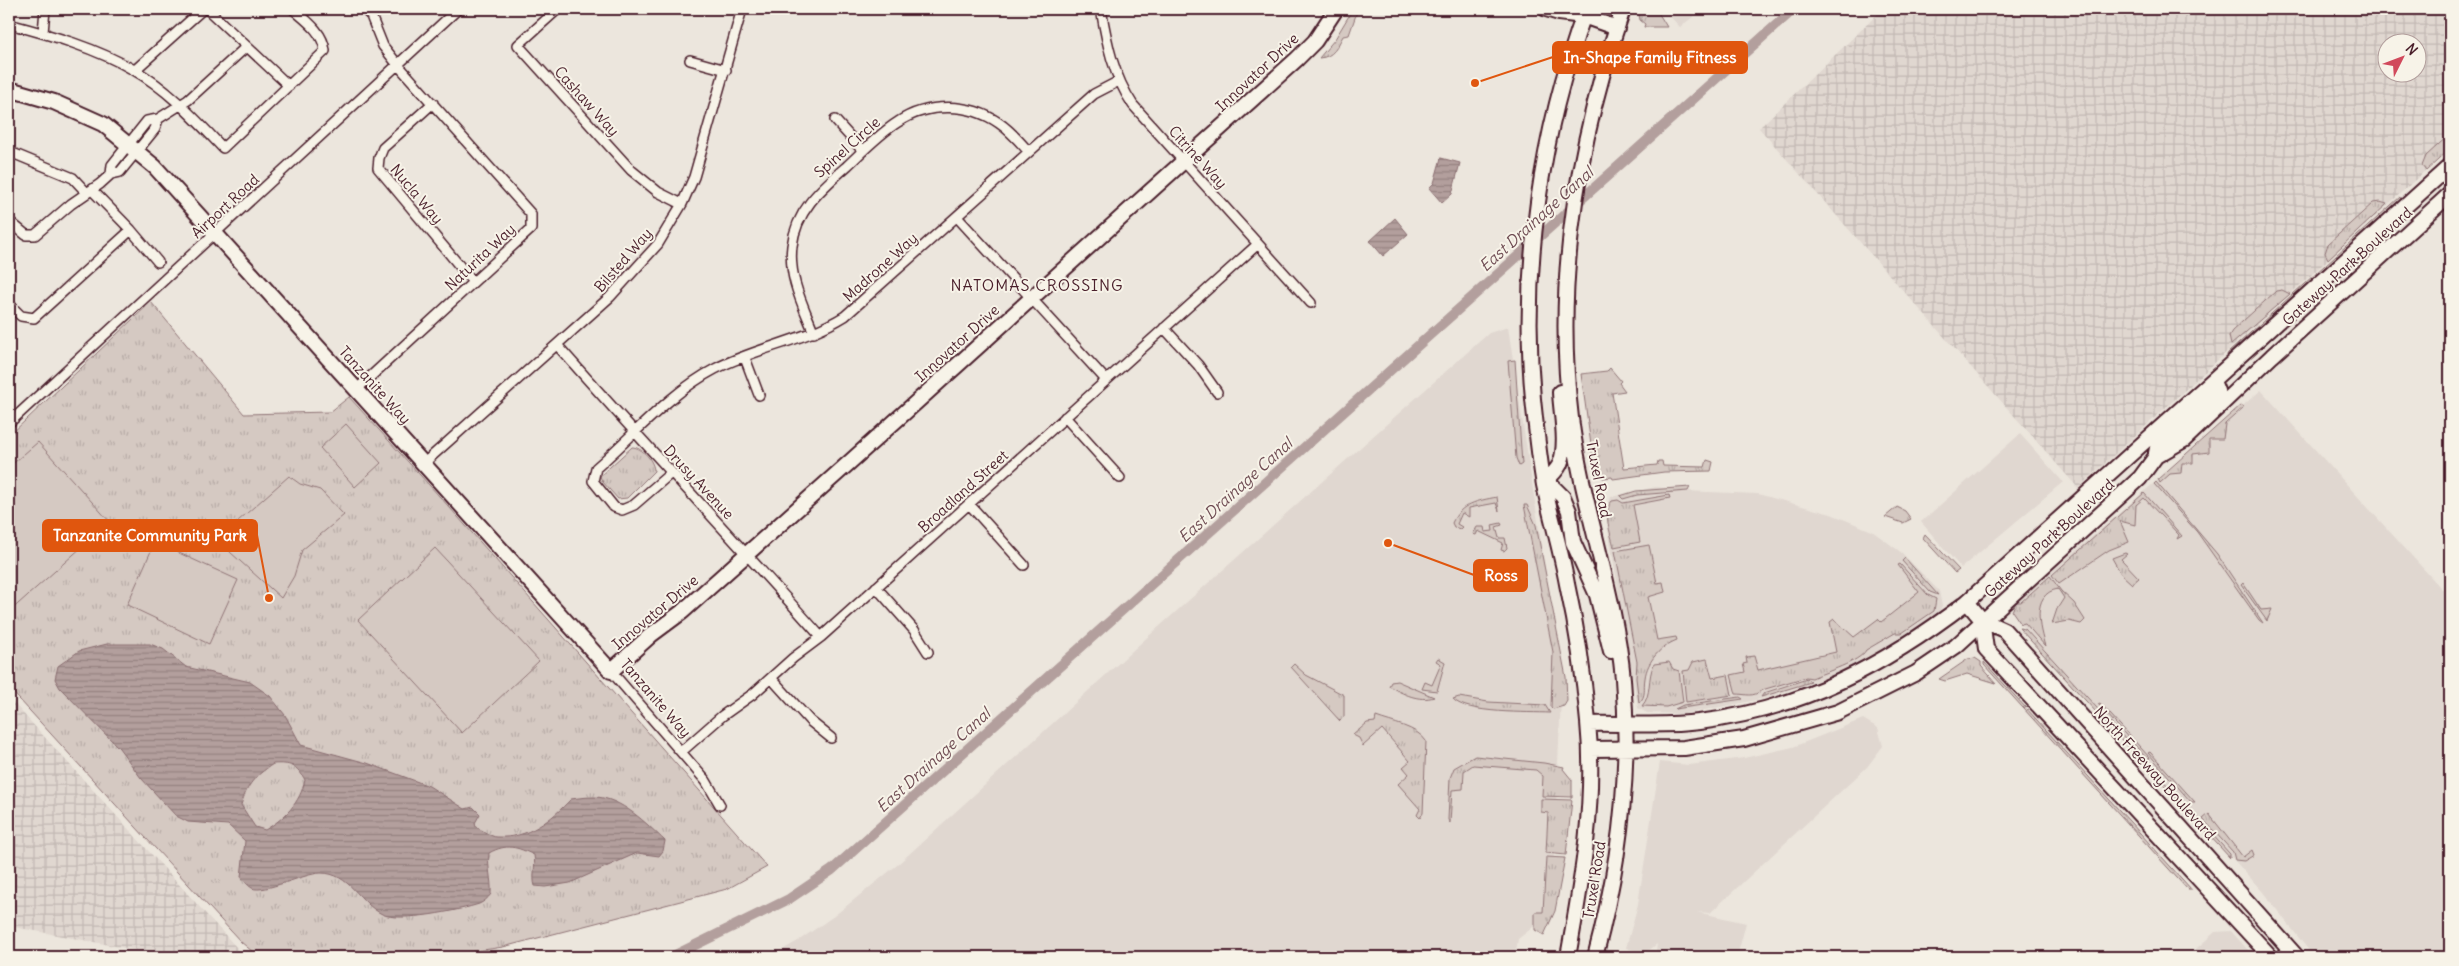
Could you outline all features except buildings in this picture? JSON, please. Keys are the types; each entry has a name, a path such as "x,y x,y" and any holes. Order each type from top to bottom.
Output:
{"street":[{"path":"43,33 45,9"},
{"path":"135,70 203,9"},
{"path":"207,9 289,86"},
{"path":"9,24 43,33 135,70 181,104 223,148 325,51 324,41 319,33 293,9"},
{"path":"364,9 371,16 379,9"},
{"name":"Airport Road","path":"9,423 458,9"},
{"name":"Cashaw Way","path":"558,9 518,46 630,170 658,192 682,204"},
{"name":"Bilsted Way","path":"423,464 558,346 635,271 658,244 682,204 704,150 742,9"},
{"name":"Citrine Way","path":"1101,9 1108,48 1119,81 1133,105 1311,304"},
{"name":"Innovator Drive","path":"611,671 747,554 1306,51 1336,9"},
{"path":"1546,9 1559,13 1581,11 1617,28"},
{"name":"Truxel Road","path":"1596,957 1609,901 1624,792 1625,723 1623,680 1608,592 1584,496 1571,418 1566,342 1566,308 1568,264 1580,167 1623,9"},
{"name":"Truxel Road","path":"1568,957 1586,856 1590,748 1589,724 1568,585 1544,482 1533,399 1530,351 1538,202 1549,136 1581,11"},
{"name":"Naturita Way","path":"356,389 531,229 530,214 383,46 371,16"},
{"path":"9,221 26,235 35,235 111,174 120,172 133,148 155,129 158,120 181,104 246,47"},
{"path":"690,60 726,70"},
{"name":"Madrone Way","path":"671,473 634,505 622,510 614,507 596,487 593,474 596,468 698,379 717,368 814,333 852,311 1094,94 1119,81"},
{"name":"Tanzanite Way","path":"9,89 54,102 103,124 156,168 611,671 706,781 720,805"},
{"name":"Nucla Way","path":"433,103 383,148 378,168 473,282"},
{"name":"Spinel Circle","path":"814,333 792,274 791,258 794,232 800,217 817,193 863,151 900,120 915,113 944,107 960,108 988,116 1010,131 1029,152"},
{"path":"835,120 863,151"},
{"path":"9,153 73,178 90,191 131,230 158,262"},
{"name":"Gateway Park Boulevard","path":"1589,724 1698,722 1759,712 1802,698 1845,680 1902,649 1967,602 2450,166"},
{"name":"Gateway Park Boulevard","path":"1590,748 1684,748 1744,739 1838,712 1916,673 1956,646 1982,620 2140,478 2156,456 2184,440 2272,356 2450,194"},
{"path":"957,217 1106,380"},
{"path":"9,304 21,316 34,318 131,230"},
{"name":"Broadland Street","path":"681,752 722,716 772,679 794,658 821,637 1258,244"},
{"path":"1566,308 1559,324 1558,360 1563,448 1560,463 1544,482 1563,497 1569,511 1573,542 1597,595 1602,621 1623,695"},
{"path":"1164,328 1198,365 1217,392"},
{"name":"Drusy Avenue","path":"558,346 821,637"},
{"path":"745,358 759,395"},
{"path":"2156,456 2157,448 2213,397 2217,390 2213,381"},
{"path":"1065,417 1120,478"},
{"path":"969,504 1024,565"},
{"path":"876,587 914,630 928,652"},
{"name":"North Freeway Boulevard","path":"1967,602 1982,620 2004,630 2297,957"},
{"path":"1982,620 1986,648 2271,957"},
{"path":"772,679 810,721 832,738"}],"shaded area":[{"path":"1663,9 1703,9 1680,27"},
{"path":"1883,9 2450,9 2450,148 2078,488 1759,128"},
{"path":"1441,158 1460,163 1452,194 1442,203 1429,188 1434,183"},
{"path":"1395,218 1408,234 1383,256 1370,241"},
{"path":"1508,327 1562,678 1551,913 1518,939 1515,957 770,957 798,941 834,916 896,866 1142,642 1489,333"},
{"path":"2261,390 2450,598 2450,957 2314,957 2262,891 2020,623 2017,602"},
{"path":"2020,434 2063,482 1961,568 1921,522"},
{"path":"1656,487 1683,491 1758,494 1831,514 1872,531 1902,553 1939,591 1942,606 1938,613 1902,638 1843,671 1767,698 1684,714 1647,713 1638,708 1607,523 1607,509 1611,497"},
{"path":"107,644 150,644 163,649 186,667 250,682 270,696 285,715 301,745 367,763 429,786 465,809 473,807 480,814 475,823 476,827 492,836 508,837 519,835 547,821 571,799 594,797 614,801 633,813 665,841 663,851 659,856 637,853 570,883 545,887 535,886 534,855 517,848 501,848 489,853 491,894 484,901 479,904 430,915 402,917 382,914 367,903 347,883 331,874 314,874 274,886 252,888 241,877 245,841 228,825 188,822 176,816 141,778 119,748 60,688 55,679 58,666 79,651","holes":["273,764 296,768 305,780 303,788 291,809 265,830 255,827 241,805 246,791 256,777"]},
{"path":"9,698 237,948 236,957 173,957 9,926"},
{"path":"1863,719 1878,728 1883,746 1867,767 1710,913 1697,912 1746,923 1737,957 1655,957 1657,944 1644,954 1626,948 1638,904 1660,762 1689,765 1744,758 1793,747"},
{"path":"2231,931 2254,957 2187,957 2215,932"}],"green space":[{"path":"1353,9 1358,9 1349,35 1343,36 1332,54 1319,58 1335,39"},
{"path":"1646,9 1656,9 1667,27 1644,27 1645,24 1640,20 1639,14"},
{"path":"2450,134 2450,149 2426,171 2422,166 2426,156"},
{"path":"2400,197 2401,200 2227,355 2228,353"},
{"path":"2373,203 2387,204 2328,259 2325,253 2328,244"},
{"path":"2282,290 2290,294 2231,345 2229,336 2232,331 2276,291"},
{"path":"151,302 244,414 330,412 349,397 450,508 767,867 727,889 503,947 436,957 259,957 241,942 9,688 9,436"},
{"path":"1515,360 1522,464 1519,466 1516,458 1508,361"},
{"path":"1610,368 1621,381 1619,383 1625,391 1612,393 1624,468 1657,465 1658,461 1662,461 1663,466 1705,467 1707,460 1713,462 1711,471 1664,472 1613,479 1612,477 1603,478 1595,473 1581,374 1607,371"},
{"path":"2241,405 2244,407 2225,424 2223,439 2209,439 2209,452 2193,454 2193,463 2182,463 2181,473 2170,474 2160,483 2158,479"},
{"path":"346,424 381,463 355,487 320,448"},
{"path":"38,442 110,522 9,612 9,467"},
{"path":"632,447 640,449 647,455 654,471 627,498 618,499 602,481 600,476"},
{"path":"289,476 300,484 320,490 344,515 302,550 294,576 281,598 230,552 229,545 221,548 212,544"},
{"path":"2156,482 2217,554 2263,623 2197,532 2154,484"},
{"path":"1690,487 1688,491 1637,495 1623,499 1620,496 1636,491"},
{"path":"2144,493 2182,536 2177,539 2179,535 2144,498 2136,505 2135,525 2120,521 2129,542 2109,550 2059,584 2052,575"},
{"path":"1669,495 1670,498 1633,505 1640,542 1614,547 1607,517 1612,501 1618,500 1623,503"},
{"path":"1497,497 1499,511 1496,503 1469,508 1469,517 1462,513 1457,524 1462,527 1460,529 1454,527 1452,523 1465,507"},
{"path":"1524,505 1527,505 1536,525 1566,677 1567,701 1564,706 1553,709 1551,707 1553,652"},
{"path":"1897,507 1905,511 1911,519 1903,523 1885,517"},
{"path":"1501,523 1502,525 1496,527 1499,538 1505,538 1507,548 1504,551 1501,550 1503,543 1478,531 1476,535 1473,534 1477,527 1484,527 1485,532 1493,531 1492,525"},
{"path":"1925,534 1959,570 1955,573 1923,538"},
{"path":"155,542 238,580 209,644 127,605"},
{"path":"1649,545 1657,583 1663,582 1665,592 1648,597 1657,640 1676,637 1677,640 1660,650 1652,660 1646,672 1644,694 1639,703 1636,678 1637,662 1615,551"},
{"path":"435,548 539,661 462,733 358,620"},
{"path":"2127,554 2121,559 2139,578 2132,584 2121,574 2112,558"},
{"path":"1905,558 1938,595 1930,592 1902,561"},
{"path":"1900,564 1928,595 1936,599 1934,611 1902,633 1895,633 1866,650 1857,659 1842,666 1812,678 1806,677 1762,690 1756,694 1736,694 1731,675 1745,672 1743,664 1747,663 1746,657 1754,656 1758,670 1836,652 1830,622 1834,619 1854,637 1878,619 1881,622 1919,592 1898,565"},
{"path":"2050,576 2061,591 2074,603 2085,620 2081,624 2069,621 2052,624 2057,609 2064,598 2058,589 2049,592 2043,598 2039,613 2045,646 2025,623 2021,624 2012,611 2016,602 2021,602"},
{"path":"2243,583 2261,610 2272,609 2267,621 2241,585"},
{"path":"2019,628 2025,629 2230,854 2230,858"},
{"path":"1438,658 1445,662 1437,691 1422,689 1425,682 1432,685 1441,664 1436,661"},
{"path":"1975,658 1981,662 1981,666 1996,683 1967,674 1945,681 1939,679 1968,659"},
{"path":"1707,659 1712,678 1728,675 1732,695 1686,702 1683,671 1689,670 1693,662"},
{"path":"1669,662 1673,669 1679,671 1683,702 1666,707 1642,706 1647,697 1654,664"},
{"path":"1984,662 2192,890 2188,890 1984,665"},
{"path":"1294,664 1306,675 1344,695 1344,717 1340,721 1291,667"},
{"path":"1807,679 1811,682 1761,697 1764,693"},
{"path":"1397,681 1434,697 1417,698 1389,686 1391,682"},
{"path":"1459,697 1488,702 1545,705 1550,713 1484,710 1460,704 1453,699"},
{"path":"1740,697 1743,699 1675,709 1683,705"},
{"path":"2100,703 2150,758 2148,760 2098,704"},
{"path":"1376,717 1417,732 1426,741 1423,813 1420,818 1417,815 1420,809 1398,784 1409,774 1403,767 1410,761 1382,729 1363,746 1359,738 1353,735 1367,723 1375,722"},
{"path":"2150,752 2195,802 2191,802 2148,753"},
{"path":"1475,756 1544,763 1564,767 1563,769 1572,780 1572,797 1542,796 1543,776 1536,770 1473,765 1464,771 1463,789 1452,790 1450,823 1448,820 1450,778 1454,768"},
{"path":"1541,799 1572,800 1566,855 1546,853 1548,813 1541,812"},
{"path":"2209,814 2243,857 2252,850 2254,855 2244,861 2235,860 2233,852 2203,819"},
{"path":"1546,857 1565,858 1555,911 1544,935 1535,930 1535,912 1543,912"}],"waterway":[{"name":"East Drainage Canal","path":"671,957 789,899 832,870 1794,9"}],"place":[{"name":"In-Shape Family Fitness","path":"1475,83"},
{"name":"Ross","path":"1388,543"},
{"name":"Tanzanite Community Park","path":"269,598"}],"district":[{"name":"NATOMAS CROSSING","path":"1037,285"}]}
